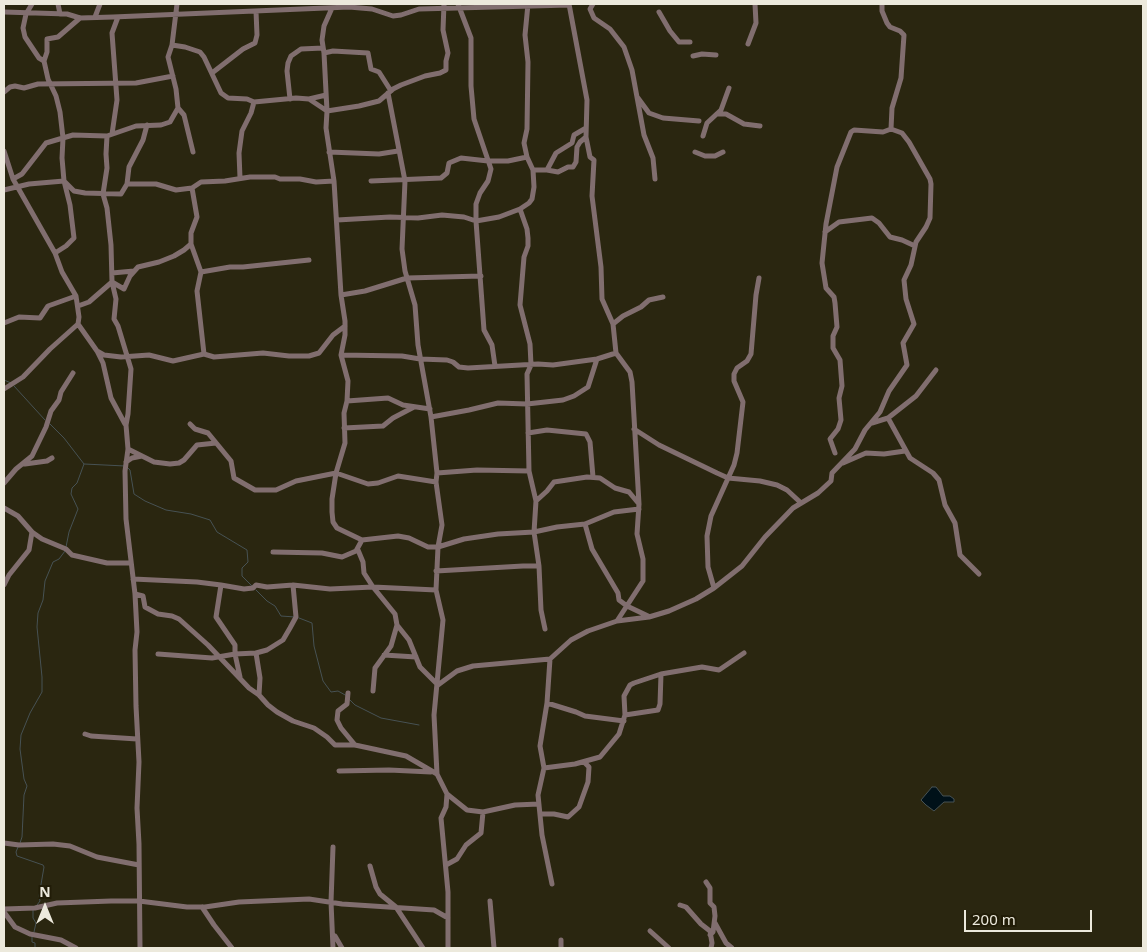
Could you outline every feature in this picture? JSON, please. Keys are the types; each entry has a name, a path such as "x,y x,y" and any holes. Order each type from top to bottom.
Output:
{"street":[{"path":"32,4 26,14 25,37 39,58 44,62"},
{"path":"58,4 60,14"},
{"path":"95,17 100,4"},
{"path":"177,4 172,45 168,57 178,108 184,115 192,152"},
{"path":"337,220 418,218 442,215 464,217 476,221 499,217 520,209 532,199 533,170 524,143 528,62 525,35 528,4"},
{"path":"4,12 60,14 80,18 176,16 349,7 372,9 393,16 419,9 444,6 569,4 587,100 586,138 590,157 594,160 592,196 601,268 602,299 613,324 616,353 630,372 633,392 639,507 637,534 643,559 643,581 617,621"},
{"path":"594,4 590,9 594,18 610,28 624,47 632,70 644,135 653,158 655,179"},
{"path":"748,44 756,23 755,4"},
{"path":"882,4 882,12 890,27 904,35 901,78 892,108 891,129"},
{"path":"309,99 326,110 379,101 389,92 412,81 446,70 448,53 443,30 444,6"},
{"path":"459,6 471,38 471,86 474,120 491,170 476,204 476,221 484,330 494,351 495,366"},
{"path":"332,8 324,26 322,40 326,128 334,181 341,295 345,326 341,355 348,376 347,401 344,413 345,444 336,473 331,504 333,522 337,528 362,540 401,536 428,547 438,547 464,539 498,534 534,532 585,524 614,512 639,507"},
{"path":"212,73 243,49 255,43 257,35 256,11"},
{"path":"659,12 678,42 690,42"},
{"path":"118,17 112,34 117,100 106,154 107,168 103,194 107,208 112,282 116,298 114,319 118,326 131,369 126,425 128,450 125,471 126,519 135,594 137,638 135,650 139,762 137,808 140,948"},
{"path":"55,253 74,238 70,205 64,181 60,112 44,62 47,52 47,39 58,37 80,18"},
{"path":"172,45 200,52 221,93 232,99 247,99 254,102 309,99 326,95"},
{"path":"290,99 288,63 291,56 302,49 368,53 371,69 378,72 389,92 398,151 405,181 402,249 407,278 415,305 420,359 431,417 437,473 436,482 442,525 436,571 436,590 443,620 434,714 437,774 447,794 467,810 483,812 539,804"},
{"path":"693,56 702,54 716,55"},
{"path":"4,92 12,86 24,88 38,84 116,85 173,76"},
{"path":"703,136 707,123 721,110 729,88"},
{"path":"637,97 649,113 668,119 699,121"},
{"path":"240,178 242,131 251,114 254,102"},
{"path":"13,179 22,174 46,143 73,135 110,135 136,126 161,125 170,122 178,108"},
{"path":"717,114 726,114 744,124 760,126"},
{"path":"64,181 74,191 120,194 127,184 129,166 143,140 148,125"},
{"path":"547,170 556,153 572,143 574,135 586,128"},
{"path":"438,685 457,671 473,666 550,659 571,640 588,631 617,621 648,617 669,611 696,599 714,588 742,566 765,537 800,502 830,483 832,473 855,449 869,424 880,412 889,391 907,365 904,344 914,324 906,299 904,280 911,265 915,246 930,218 931,184 909,142 902,133 891,129 879,132 854,130 848,137 837,167 825,232 822,263 826,288 834,297 835,303 837,327 833,336 833,348 840,360 842,386 839,398 841,420 838,429 830,440 835,453"},
{"path":"533,170 558,172 568,167 573,167 576,162 578,145 586,138"},
{"path":"4,151 16,186 55,253 62,272 76,296 79,317 78,324 23,377 4,388"},
{"path":"329,152 379,154 398,151"},
{"path":"695,152 706,156 715,156 724,152"},
{"path":"371,182 441,178 447,173 449,163 461,158 508,161 528,157"},
{"path":"127,184 156,184 176,190 192,188 201,182 225,182 240,178 275,177 280,180 334,181"},
{"path":"4,190 16,186 64,181"},
{"path":"192,188 197,217 191,244 202,272 198,291 204,354"},
{"path":"520,209 528,229 521,281 520,305 530,344 531,365 527,374 528,471 536,501 534,532 544,629"},
{"path":"825,232 839,222 872,218 890,236 915,246"},
{"path":"112,282 124,289 130,276 138,267 174,256 191,244"},
{"path":"202,272 230,267 309,260"},
{"path":"112,273 135,271"},
{"path":"341,295 365,291 407,278 481,276"},
{"path":"714,588 708,567 707,536 711,516 737,453 743,402 734,381 734,374 737,368 747,361 751,354 759,278"},
{"path":"78,306 88,302 112,282"},
{"path":"4,323 19,317 40,318 48,306 76,296"},
{"path":"613,324 623,316 642,307 650,300 663,298"},
{"path":"78,324 103,363 112,398 126,425"},
{"path":"97,351 104,355 126,357 149,355 173,361 204,354 214,357 263,353 314,356 319,353 333,335 345,326"},
{"path":"341,355 402,356 447,360 459,367 468,368 531,365 554,366 597,359 616,353"},
{"path":"431,417 498,403 527,404 563,400 585,391 590,382 597,359"},
{"path":"522,366 527,374"},
{"path":"869,424 888,418 916,396 936,370"},
{"path":"4,483 32,456 46,427 51,411 73,373"},
{"path":"347,401 388,398 403,405 430,409"},
{"path":"344,428 383,426 393,418 414,407"},
{"path":"888,418 910,458 939,480 945,505 955,523 960,555 979,574"},
{"path":"190,424 195,430 208,433 232,463 234,478 255,490 276,490 296,481 336,473 368,484 378,483 398,476 436,482"},
{"path":"634,428 659,445 728,478 753,480 777,485 787,490 800,502"},
{"path":"528,432 547,430 586,434 590,442 593,477"},
{"path":"128,450 154,462 179,463 197,445 216,443"},
{"path":"840,464 866,453 884,454 905,451"},
{"path":"126,462 136,456 142,456"},
{"path":"22,464 52,458"},
{"path":"437,473 477,470 528,471"},
{"path":"536,501 547,492 554,482 593,477 600,478 615,488 629,492 639,507"},
{"path":"4,508 18,516 32,532 42,539 66,549 72,555 107,563 130,563"},
{"path":"585,524 596,556 618,593 619,600 648,617"},
{"path":"4,585 9,575 29,550 32,532"},
{"path":"273,552 322,553 342,557 353,554 358,550 362,540"},
{"path":"358,550 363,562 364,574 395,614 397,625 391,646 375,668 373,691"},
{"path":"436,571 539,566"},
{"path":"133,579 197,582 244,589 253,588 256,585 267,587 292,585 330,589 373,587 436,590"},
{"path":"158,654 218,657 267,650 283,640 296,617 292,585"},
{"path":"222,586 216,616 235,645 235,654 241,679"},
{"path":"135,594 143,596 146,607 158,614 179,619 208,645 249,688 277,712 293,721 314,728 335,744 355,745 406,756 437,774"},
{"path":"397,625 406,635 420,667 438,685"},
{"path":"544,768 584,762 600,757 615,740 625,718 624,696 630,685 662,674 702,667 719,670 744,652"},
{"path":"256,653 260,678 259,695"},
{"path":"384,655 416,657"},
{"path":"550,659 547,703 540,746 544,768 538,795 545,855 552,884"},
{"path":"547,703 585,716 625,718 658,710 662,674"},
{"path":"348,693 347,704 338,711 337,720 340,728 355,745"},
{"path":"84,734 137,739"},
{"path":"540,814 568,817 579,807 588,782 589,767 584,762"},
{"path":"339,771 389,770 431,772"},
{"path":"447,794 446,808 441,818 448,892 448,948"},
{"path":"446,865 457,859 466,845 481,833 483,812"},
{"path":"4,843 70,846 98,858 139,865"},
{"path":"333,847 331,902 334,934 333,948"},
{"path":"370,866 380,894 396,907 423,948"},
{"path":"706,882 710,888 710,903 714,907 713,932 710,935"},
{"path":"76,948 61,940 30,934 15,927 4,910 87,902 139,901 202,907 251,901 309,899 434,910 448,918"},
{"path":"490,901 494,948"},
{"path":"680,905 686,907 710,931 711,948"},
{"path":"202,907 214,926 232,948"},
{"path":"714,923 726,943 732,948"},
{"path":"650,930 669,948"},
{"path":"334,934 342,948"},
{"path":"561,940 561,948"}],"shaded area":[{"path":"932,787 936,787 943,796 950,796 954,799 954,802 944,802 934,811 921,800"}],"waterway":[{"path":"4,380 11,383"},
{"path":"14,386 45,420"},
{"path":"50,424 64,438 84,464 77,483 72,488 71,494 78,509 69,532 66,547"},
{"path":"84,464 125,466"},
{"path":"128,468 134,494 166,510 191,514 210,520 217,532 247,550 248,562 242,568 242,576 253,587"},
{"path":"20,843 24,795 27,786 24,779 20,749 21,735 30,713 42,692 37,627 38,613 43,600 45,581 53,562 59,559 65,551"},
{"path":"256,590 275,606 281,616 295,617"},
{"path":"299,618 312,623 314,646 323,681 331,692 338,691 347,696"},
{"path":"349,699 355,705 381,718 419,725"},
{"path":"18,847 17,856 44,867 39,896 40,901 37,905"},
{"path":"33,910 33,918 36,923 34,932"},
{"path":"32,935 32,942 35,943 35,948"}]}
